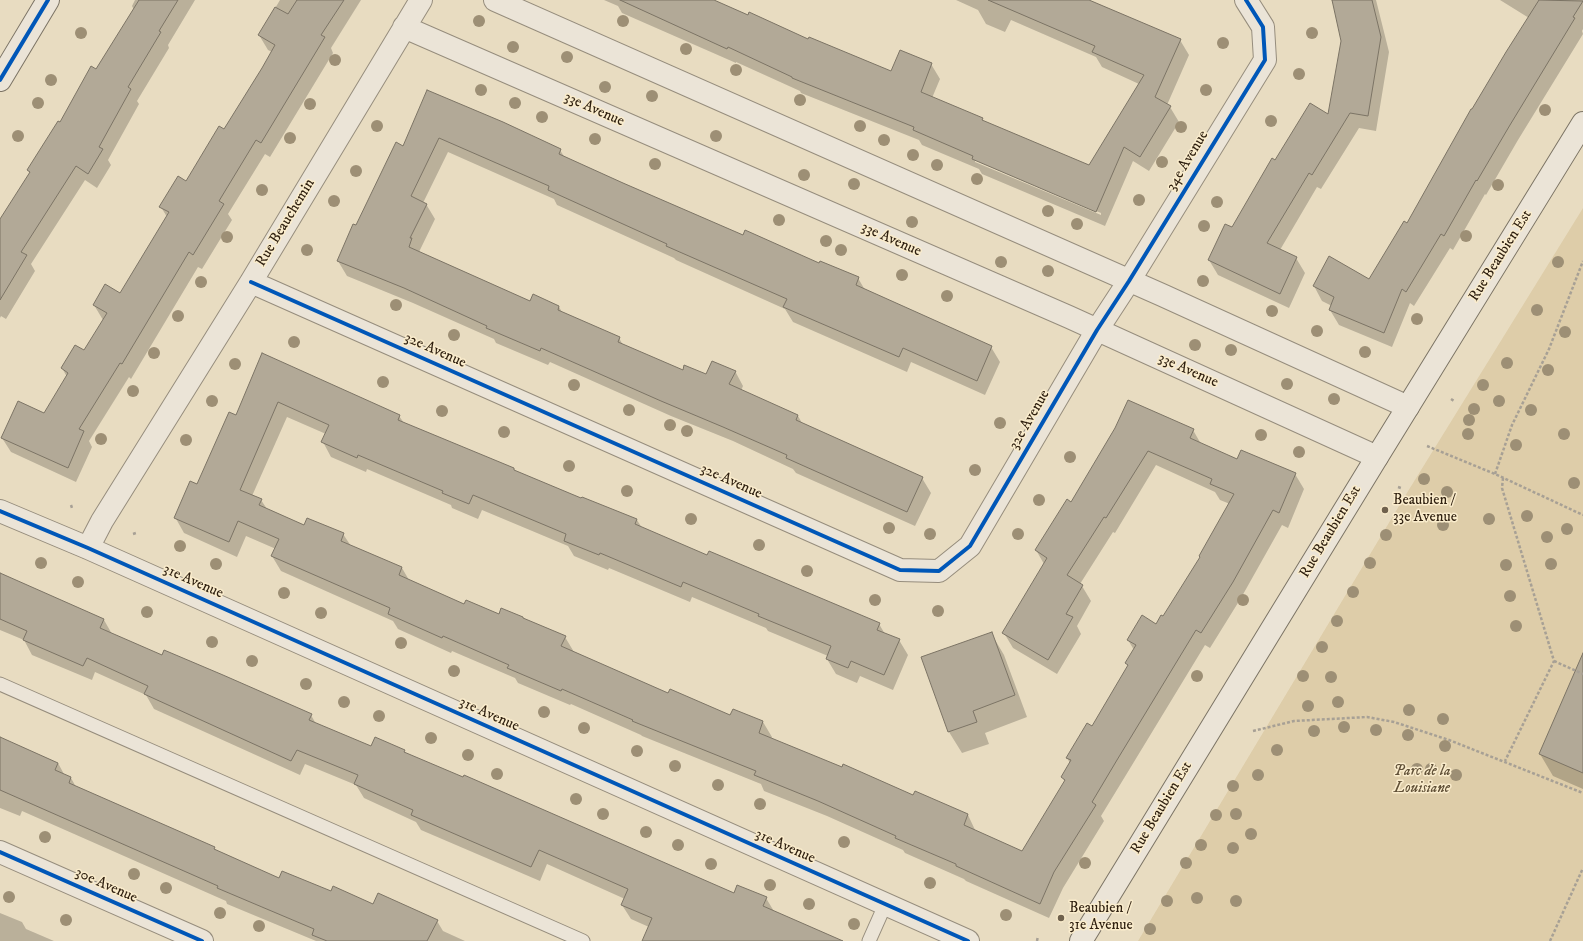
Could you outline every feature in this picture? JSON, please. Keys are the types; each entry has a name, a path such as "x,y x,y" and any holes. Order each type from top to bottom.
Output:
{"street":[{"path":"0,80 48,0"},
{"name":"Rue Beauchemin","path":"88,548 102,521 251,282 421,0"},
{"path":"496,0 1129,281 1408,407"},
{"name":"34e Avenue","path":"1097,330 1129,281 1265,60 1263,27 1246,0"},
{"name":"33e Avenue","path":"404,27 1097,330 1377,457"},
{"name":"Rue Beaubien Est","path":"1081,941 1583,123"},
{"name":"32e Avenue","path":"251,282 900,570 939,571 970,546 1097,330"},
{"name":"31e Avenue","path":"0,511 88,548 968,941"},
{"name":"30e Avenue","path":"0,852 202,941"}],"lane":[{"path":"0,684 583,941"},
{"path":"869,941 885,905"}],"path":[{"path":"1495,474 1512,425 1548,349 1583,261"},
{"path":"1427,446 1495,474 1583,515"},
{"path":"1503,478 1502,488 1554,661 1505,761"},
{"path":"1554,661 1583,674"},
{"path":"1253,730 1294,721 1366,717 1394,722 1449,740 1505,761 1583,793"},
{"path":"1550,941 1583,868"},
{"path":"1036,941 1038,936"}],"green space":[{"name":"Parc de la Louisiane","path":"1583,208 1583,941 1138,941 1405,496"}],"building":[{"path":"139,0 178,0 159,31 161,32 128,87 131,89 99,147 103,149 88,174 76,166 21,252 27,255 0,300 0,219 30,172 27,170 58,121 60,122 91,66 96,69"},
{"path":"297,0 344,0 321,35 325,37 261,143 256,140 219,201 224,204 193,255 189,252 122,364 120,363 79,429 84,431 68,468 1,438 18,401 44,413 68,373 61,368 75,345 84,350 107,313 93,305 105,284 120,293 169,212 159,207 178,176 186,181 219,126 224,129 275,45 258,35 275,7 288,14"},
{"path":"620,0 714,0 748,15 749,12 808,39 809,37 891,71 900,50 932,63 921,92 983,118 982,120 1089,165 1144,75 1092,52 1095,46 988,0 1089,0 1181,39 1155,97 1171,106 1140,157 1124,147 1096,212 972,159 973,156 913,130 914,127 792,78 728,47 727,49"},
{"path":"1332,0 1372,0 1381,37 1368,116 1350,113 1312,175 1309,173 1267,243 1297,257 1280,294 1208,260 1225,224 1232,227 1272,158 1275,160 1310,103 1328,114 1341,41"},
{"path":"1539,0 1583,1 1573,17 1575,18 1477,181 1476,180 1444,236 1441,234 1406,292 1402,289 1384,333 1329,310 1334,297 1313,286 1329,256 1369,279 1404,221 1407,223 1471,109"},
{"path":"427,90 503,122 561,149 559,154 743,235 745,230 819,263 820,261 859,277 856,285 992,346 977,381 903,348 899,357 783,307 787,299 666,246 667,244 548,190 549,186 439,138 411,196 427,204 410,238 412,238 409,247 530,301 533,294 559,306 558,310 620,337 618,342 683,370 684,365 706,374 712,361 736,371 729,384 798,415 796,420 923,477 907,512 786,458 787,455 541,348 540,351 486,328 487,326 404,288 337,261 353,224 356,225 396,142 403,146"},
{"path":"262,353 400,415 398,420 514,468 514,470 581,498 582,497 637,519 635,524 707,555 709,551 880,623 877,630 900,639 884,675 851,661 848,668 826,659 831,646 758,616 759,614 683,582 681,587 600,553 599,555 564,541 566,534 473,495 469,504 442,493 443,491 358,455 357,458 321,442 329,425 278,402 240,490 262,499 259,505 304,525 307,518 344,533 341,541 402,567 399,575 464,604 466,600 499,614 501,608 523,617 566,636 561,646 668,693 670,689 730,715 733,709 763,721 759,733 842,767 843,764 913,795 915,791 968,814 964,825 1022,851 1065,780 1061,777 1071,760 1066,758 1087,723 1092,726 1128,665 1125,663 1136,645 1127,640 1142,615 1156,624 1161,615 1163,616 1200,557 1199,556 1234,494 1210,484 1212,479 1148,451 1106,518 1104,517 1067,575 1083,585 1066,614 1073,617 1048,660 1002,633 1047,558 1035,550 1067,499 1071,502 1115,428 1128,400 1194,429 1190,438 1237,459 1241,450 1296,473 1279,513 1273,510 1233,582 1201,633 1196,630 1092,802 1096,805 1054,872 1040,904 956,866 956,864 895,838 896,836 818,801 754,775 756,771 632,721 633,720 562,689 561,691 507,668 509,665 388,614 390,608 271,556 279,539 238,521 229,542 174,518 190,481 197,484 229,412 236,415"},
{"path":"0,573 104,619 100,628 162,655 164,650 312,714 309,720 371,746 375,737 405,750 404,752 463,777 464,775 734,893 737,885 767,897 763,906 843,941 642,941 652,918 621,905 628,889 539,850 531,867 411,815 413,810 354,784 358,775 297,750 291,761 144,694 148,686 87,658 83,666 23,640 27,631 0,619"},
{"path":"992,632 1015,695 973,711 977,722 948,732 921,657"},
{"path":"1583,653 1583,773 1539,754"},
{"path":"0,737 58,763 55,770 71,777 69,783 215,847 214,849 279,878 282,871 331,891 333,886 373,904 378,893 438,920 427,941 327,941 312,935 314,929 217,888 218,886 0,790"}],"cycle path":[{"path":"0,80 48,0"},
{"path":"251,282 900,570 939,571 970,546 1097,330 1129,281 1265,60 1263,27 1246,0"},
{"path":"0,511 88,548 968,941"},
{"path":"0,852 202,941"}],"place":[{"name":"Beaubien / 33e Avenue","path":"1385,510"},
{"name":"Beaubien / 31e Avenue","path":"1061,918"}]}
